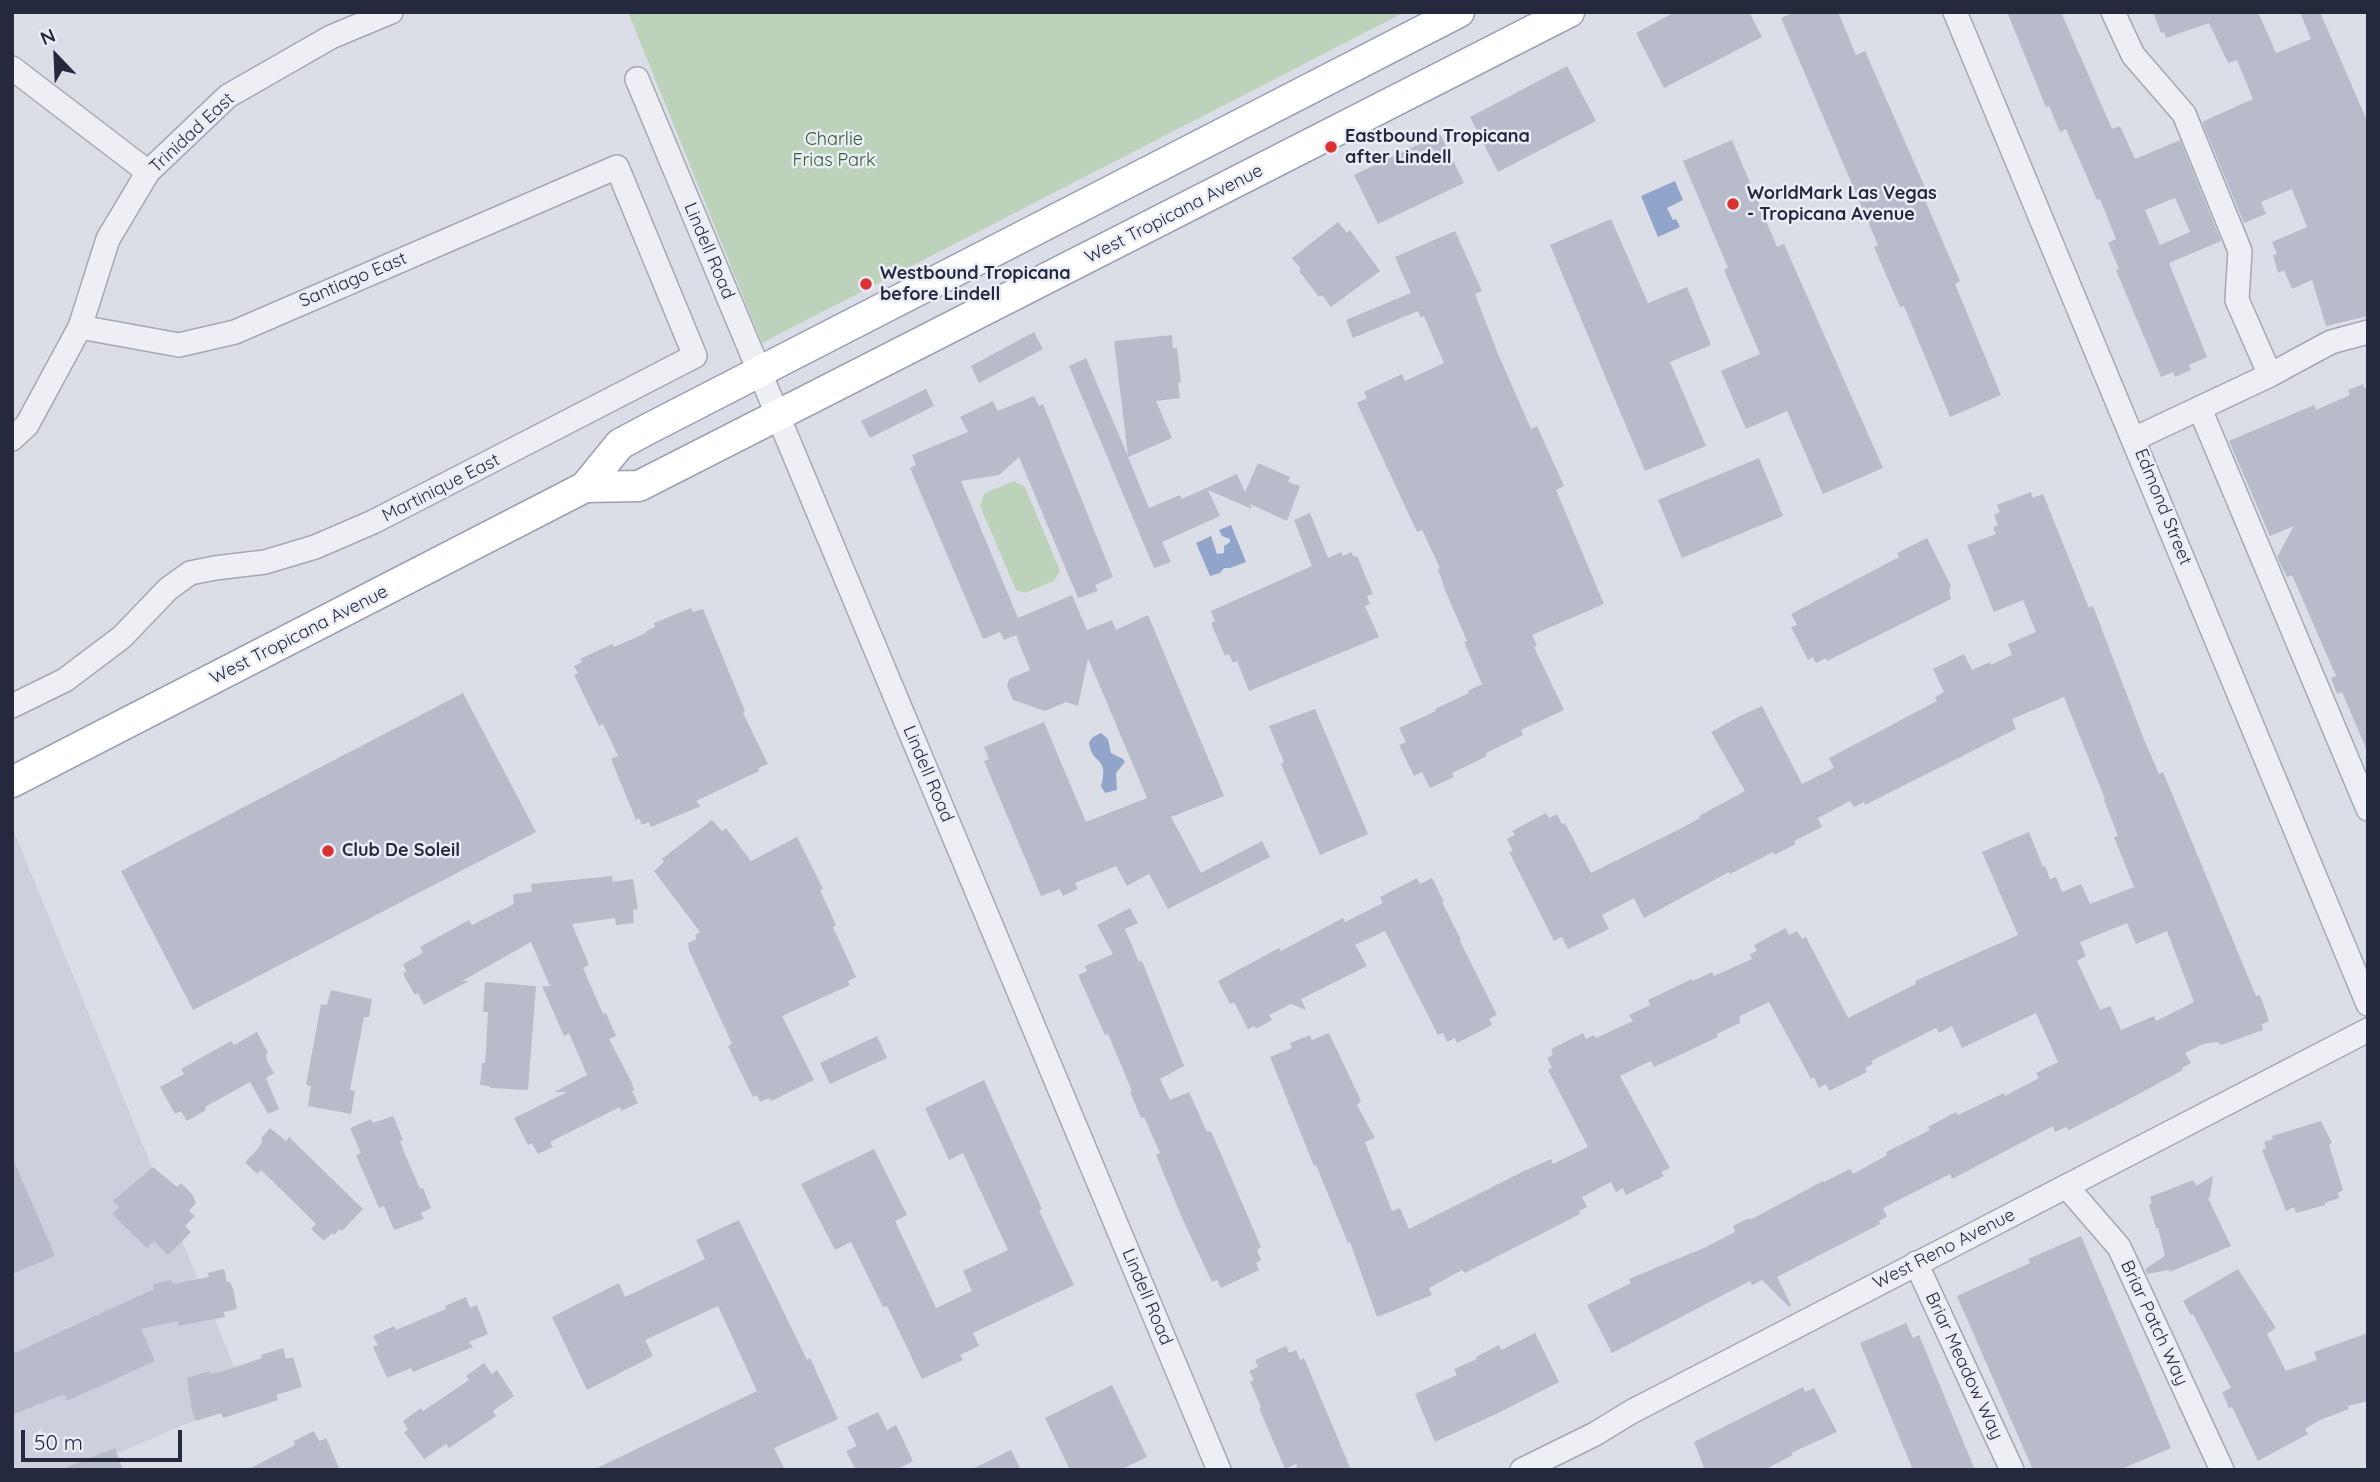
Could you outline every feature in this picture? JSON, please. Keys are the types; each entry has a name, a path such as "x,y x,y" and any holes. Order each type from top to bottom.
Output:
{"main road":[{"name":"West Tropicana Avenue","path":"12,782 585,487 620,444 1459,12"},
{"name":"West Tropicana Avenue","path":"585,487 639,486 1569,12"},
{"path":"1180,156 1202,200"},
{"path":"1145,174 1168,218"}],"street":[{"name":"Trinidad East","path":"12,439 27,425 80,327 108,239 148,172 228,96 331,37 391,12"},
{"name":"Edmond Street","path":"1955,12 2368,1004"},
{"path":"2113,12 2133,55 2184,114 2240,251 2236,300 2270,375"},
{"path":"12,68 148,172"},
{"name":"Lindell Road","path":"637,79 1219,1470"},
{"name":"Santiago East","path":"80,327 179,345 235,332 617,167"},
{"name":"Martinique East","path":"12,706 65,680 122,637 168,589 190,573 265,562 314,547 373,523 695,356 617,167"},
{"path":"2134,439 2270,375 2332,342 2368,332"},
{"path":"2200,409 2368,809"},
{"name":"West Reno Avenue","path":"1522,1470 2368,1030"},
{"name":"Briar Patch Way","path":"2067,1188 2119,1247 2222,1470"},
{"name":"Briar Meadow Way","path":"1916,1263 2012,1470"}],"shaded area":[{"path":"12,827 247,1398 78,1470 12,1470"}],"green space":[{"name":"Charlie Frias Park","path":"628,12 1405,12 762,343"},
{"path":"1014,481 1025,487 1060,571 1054,581 1025,593 1016,590 980,506 985,493"}],"water":[{"path":"1675,181 1683,200 1667,208 1680,227 1658,237 1641,196"},
{"path":"1231,525 1246,562 1224,568 1220,573 1210,576 1196,543 1211,536 1217,554 1224,553 1224,546 1230,539 1222,536 1219,530"},
{"path":"1101,733 1108,739 1111,753 1125,762 1116,773 1117,790 1105,793 1101,786 1102,765 1090,750 1089,742"}],"building":[{"path":"1675,12 1749,12 1762,37 1664,88 1636,33"},
{"path":"1795,12 1838,12 1856,55 1865,51 1928,194 1923,196 1960,281 1955,284 2001,395 1950,417 1904,306 1900,307 1874,247 1878,245 1781,18"},
{"path":"2007,12 2061,12 2112,129 2120,126 2135,159 2180,140 2221,241 2169,263 2207,357 2189,365 2191,370 2175,377 2173,372 2161,377 2116,270 2119,269 2108,243 2116,239 2100,199 2097,200 2066,129 2060,132 2049,106 2046,107","holes":["2175,198 2190,232 2160,245 2145,210"]},
{"path":"2153,12 2258,12 2276,53 2311,39 2300,12 2320,12 2368,123 2368,316 2326,326 2312,280 2292,289 2284,270 2278,273 2273,255 2277,254 2272,242 2307,227 2292,189 2261,202 2266,214 2244,223 2202,122 2253,99 2237,60 2228,63 2209,23 2166,38 2164,32 2161,33"},
{"path":"1567,66 1596,121 1498,172 1470,117"},
{"path":"1440,134 1464,183 1378,224 1354,175"},
{"path":"1732,140 1777,247 1784,244 1883,468 1823,494 1787,411 1746,429 1721,371 1760,354 1724,270 1728,268 1683,161"},
{"path":"1611,219 1648,303 1687,287 1711,345 1670,362 1706,446 1645,471 1550,245"},
{"path":"1338,222 1347,233 1350,230 1380,271 1331,307 1322,295 1319,297 1292,258"},
{"path":"1455,231 1482,291 1475,294 1498,354 1531,429 1537,426 1564,486 1556,490 1604,604 1532,635 1537,646 1534,647 1564,710 1521,730 1523,735 1486,753 1487,756 1452,773 1454,777 1430,788 1422,772 1414,776 1399,745 1406,742 1399,728 1436,711 1435,709 1482,684 1445,590 1438,569 1440,568 1422,530 1417,532 1357,403 1367,398 1364,392 1402,374 1405,381 1444,363 1424,316 1421,318 1418,311 1353,338 1346,320 1411,293 1395,257"},
{"path":"1034,332 1043,349 979,383 971,366"},
{"path":"1172,335 1173,348 1177,348 1180,398 1156,401 1172,438 1128,457 1149,508 1180,495 1182,499 1237,474 1245,492 1258,463 1290,477 1288,482 1300,486 1287,521 1250,504 1252,509 1208,490 1220,516 1162,542 1171,562 1154,568 1069,366 1086,358 1128,456 1114,341"},
{"path":"2363,384 2365,389 2368,387 2368,753 2342,692 2337,694 2331,678 2336,676 2292,575 2287,577 2277,557 2294,526 2270,536 2229,441 2314,405 2316,410 2350,395 2348,390"},
{"path":"926,389 934,406 870,438 861,421"},
{"path":"1034,396 1039,406 1043,404 1113,577 1095,585 1098,591 1078,598 1019,457 999,475 961,481 1018,618 1072,595 1087,630 1112,620 1116,630 1148,615 1224,796 1171,817 1201,873 1262,841 1270,857 1168,909 1149,874 1127,886 1116,866 1075,883 1078,889 1063,896 1060,889 1041,896 984,761 989,759 984,747 1044,722 1086,822 1147,798 1088,658 1078,706 1066,702 1045,711 1013,700 1007,686 1009,679 1030,670 1016,635 1004,640 1000,632 983,639 910,468 916,465 912,455 968,432 960,417 993,401 998,411"},
{"path":"1759,458 1783,516 1682,558 1658,500"},
{"path":"2031,492 2033,498 2043,494 2089,608 2093,606 2159,774 2163,772 2256,996 2260,995 2269,1021 2262,1024 2263,1030 2221,1045 2218,1042 2203,1044 2185,1053 2191,1063 2182,1068 2183,1070 2120,1104 2069,1130 2066,1127 2055,1132 2053,1126 1952,1179 1950,1174 1883,1208 1887,1217 1879,1221 1880,1224 1777,1277 1791,1305 1789,1307 1762,1280 1752,1285 1750,1281 1612,1353 1587,1305 1631,1283 1629,1279 1735,1232 1733,1226 1749,1218 1750,1220 1823,1181 1850,1169 1853,1174 1956,1112 1958,1115 2004,1093 2005,1096 2039,1078 2036,1073 2058,1062 2036,1013 1962,1048 1952,1026 1939,1033 1936,1028 1871,1061 1873,1064 1865,1068 1867,1072 1829,1091 1826,1084 1819,1088 1814,1077 1811,1079 1769,1002 1740,1016 1740,1023 1717,1034 1718,1037 1654,1067 1651,1061 1620,1076 1670,1168 1661,1172 1664,1176 1626,1195 1623,1188 1616,1192 1611,1182 1582,1197 1587,1207 1579,1211 1580,1214 1465,1273 1462,1270 1429,1288 1432,1295 1377,1317 1350,1242 1348,1243 1316,1165 1314,1166 1270,1057 1292,1048 1290,1043 1310,1035 1312,1040 1329,1033 1361,1101 1357,1105 1375,1138 1365,1142 1392,1211 1400,1208 1409,1229 1524,1171 1551,1159 1553,1164 1588,1147 1548,1070 1552,1068 1547,1058 1553,1055 1551,1049 1583,1033 1586,1039 1594,1035 1596,1038 1633,1021 1629,1015 1650,1005 1648,1000 1692,979 1693,981 1712,972 1714,976 1752,959 1750,954 1757,951 1754,945 1786,928 1789,935 1797,931 1802,939 1806,937 1848,1018 1916,984 1915,981 2018,935 1982,852 2029,832 2043,867 2045,866 2050,879 2056,877 2062,892 2081,884 2090,904 2134,887 2114,837 2118,836 2105,799 2064,697 2012,719 2016,729 1865,805 1864,802 1854,807 1850,801 1818,818 1822,827 1794,841 1796,844 1774,855 1773,852 1730,874 1729,872 1644,918 1634,898 1602,915 1609,929 1568,949 1562,937 1554,941 1509,852 1513,851 1507,839 1515,835 1512,831 1546,813 1549,818 1557,814 1562,824 1565,823 1591,873 1678,830 1745,791 1711,732 1740,716 1762,706 1802,784 1834,768 1829,758 1937,701 1935,697 1944,692 1933,669 1964,654 1972,670 2012,655 2008,644 2036,632 2023,600 1994,612 1967,545 1996,534 1993,527 1998,525 1994,515 2000,512 1997,505","holes":["2127,923 2136,944 2167,931 2194,1002 2156,1021 2154,1016 2121,1030 2110,1006 2100,1010 2077,961 2086,956 2080,942"]},
{"path":"1310,513 1328,558 1341,552 1343,556 1351,552 1354,557 1357,556 1373,594 1367,596 1370,604 1365,606 1379,637 1249,691 1237,661 1233,663 1229,654 1225,656 1211,623 1215,621 1211,611 1312,566 1294,520"},
{"path":"1927,538 1951,586 1951,599 1827,661 1826,658 1816,663 1813,657 1808,660 1791,627 1797,625 1791,614 1899,557 1897,553"},
{"path":"691,608 693,612 703,609 745,711 743,713 768,764 758,768 759,771 696,801 701,806 651,827 649,822 642,825 639,818 636,820 611,759 618,756 603,724 599,726 574,675 578,673 574,666 582,662 580,659 612,644 614,647 646,633 655,627 654,623"},
{"name":"Club De Soleil","path":"463,693 536,832 193,1010 121,871"},
{"path":"1315,709 1368,834 1320,855 1281,764 1284,762 1269,726"},
{"path":"712,820 722,831 726,828 751,861 797,837 823,889 820,890 836,925 833,927 856,977 848,981 850,985 782,1016 814,1080 771,1101 769,1098 760,1102 757,1095 753,1097 728,1046 732,1044 689,950 688,943 697,939 695,935 700,932 654,871 664,862 662,859"},
{"path":"612,876 613,882 633,879 638,909 633,910 634,923 616,925 615,918 572,924 589,965 583,968 616,1036 609,1039 632,1083 632,1091 638,1103 621,1111 620,1107 550,1142 553,1147 538,1154 532,1143 528,1145 514,1118 567,1092 554,1092 587,1075 569,1033 564,1036 542,986 550,986 531,942 462,981 469,981 424,1005 403,974 406,971 403,964 423,953 420,947 469,920 472,925 514,904 513,894 532,892 531,884"},
{"path":"1417,878 1420,884 1432,878 1497,1015 1489,1019 1492,1025 1457,1043 1455,1038 1447,1042 1443,1033 1438,1035 1385,931 1355,945 1367,966 1301,999 1306,1010 1291,1004 1269,1015 1272,1020 1256,1029 1254,1026 1248,1029 1234,1002 1230,1004 1218,981 1279,948 1281,951 1343,918 1345,922 1383,903 1380,897"},
{"path":"1130,908 1138,923 1125,929 1139,962 1142,961 1184,1066 1160,1079 1170,1100 1189,1092 1207,1132 1211,1131 1261,1247 1257,1250 1261,1260 1256,1263 1259,1270 1221,1288 1217,1280 1212,1282 1182,1218 1156,1155 1160,1153 1144,1117 1141,1118 1108,1034 1105,1035 1078,975 1087,971 1085,966 1113,954 1097,925"},
{"path":"485,982 536,986 528,1090 480,1085 482,1063 485,1063 488,1012 483,1012"},
{"path":"331,990 372,999 369,1017 364,1017 350,1090 355,1091 351,1114 308,1106 311,1086 306,1085 321,1004 327,1005"},
{"path":"257,1032 268,1053 267,1061 274,1073 266,1078 279,1109 268,1114 250,1082 205,1107 206,1110 187,1121 181,1111 175,1114 160,1087 184,1074 181,1069 231,1041 234,1045"},
{"path":"877,1036 887,1058 830,1084 820,1063"},
{"path":"984,1080 1074,1285 973,1333 979,1346 960,1355 963,1360 922,1379 887,1306 883,1307 851,1242 835,1250 801,1184 874,1149 907,1215 895,1221 936,1308 972,1291 963,1271 1008,1250 963,1153 949,1160 925,1108"},
{"path":"393,1116 403,1140 400,1141 404,1152 431,1208 421,1213 424,1219 394,1230 384,1206 379,1208 356,1155 361,1153 350,1128 371,1119 373,1123"},
{"path":"2321,1121 2332,1143 2329,1145 2343,1190 2338,1193 2339,1198 2325,1205 2296,1213 2294,1207 2286,1211 2262,1150 2266,1148 2264,1142 2273,1139 2272,1136"},
{"path":"270,1128 286,1141 289,1137 363,1209 342,1231 340,1229 334,1235 332,1233 324,1241 311,1229 316,1224 297,1205 261,1170 257,1174 245,1162 257,1150 262,1137"},
{"path":"12,1157 55,1256 12,1274"},
{"path":"153,1167 177,1187 181,1183 192,1194 196,1203 189,1211 195,1216 185,1226 191,1232 168,1255 154,1241 147,1248 112,1214 119,1207 113,1201"},
{"path":"2213,1176 2208,1198 2231,1246 2170,1272 2147,1274 2145,1269 2165,1256 2149,1205 2152,1203 2150,1197 2193,1180 2196,1186"},
{"path":"739,1220 807,1360 810,1358 838,1419 774,1448 785,1470 593,1470 757,1391 718,1306 645,1340 653,1356 587,1390 552,1317 619,1283 625,1297 705,1259 696,1240"},
{"path":"2081,1236 2171,1448 2119,1470 2033,1470 1957,1296 2030,1263 2028,1259"},
{"path":"224,1269 227,1282 230,1282 233,1289 237,1309 224,1312 225,1317 178,1326 178,1321 141,1329 155,1361 67,1401 64,1394 12,1415 12,1354 154,1289 153,1284 171,1280 172,1284 209,1277 208,1273"},
{"path":"2238,1269 2276,1328 2267,1334 2286,1371 2317,1360 2314,1352 2368,1333 2368,1401 2348,1406 2349,1409 2320,1420 2305,1429 2308,1434 2258,1461 2222,1392 2231,1388 2193,1314 2191,1315 2183,1301"},
{"path":"466,1297 470,1308 477,1305 488,1334 469,1342 473,1347 413,1372 411,1368 387,1378 373,1347 378,1345 373,1336 394,1326 396,1330 446,1309 445,1306"},
{"path":"1906,1323 1913,1338 1919,1335 1975,1470 1913,1470 1860,1343"},
{"path":"1535,1333 1559,1382 1435,1442 1415,1394 1457,1375 1454,1369 1499,1345 1501,1350"},
{"path":"1286,1346 1289,1353 1296,1350 1300,1360 1304,1358 1351,1470 1298,1470 1296,1464 1285,1469 1259,1408 1261,1407 1250,1382 1254,1380 1249,1371 1258,1367 1255,1360"},
{"path":"283,1348 286,1359 293,1357 302,1387 276,1395 278,1400 223,1418 221,1413 196,1421 187,1378 209,1371 210,1374 224,1371"},
{"path":"484,1363 492,1374 497,1370 514,1396 493,1411 496,1416 449,1448 446,1444 424,1459 404,1432 408,1430 403,1421 469,1380 466,1376"},
{"path":"1112,1385 1147,1457 1120,1470 1070,1470 1045,1418"},
{"path":"1803,1387 1805,1392 1814,1388 1837,1432 1791,1453 1793,1455 1764,1470 1705,1470 1694,1442"},
{"path":"878,1412 887,1430 896,1425 913,1461 896,1470 856,1470 846,1451 857,1446 847,1427"},
{"path":"314,1431 319,1441 326,1438 340,1470 247,1470 295,1445 294,1441"},
{"path":"115,1448 123,1470 62,1469"},
{"path":"1011,1450 1021,1470 970,1470"}],"place":[{"name":"Eastbound Tropicana after Lindell","path":"1331,147"},
{"name":"WorldMark Las Vegas - Tropicana Avenue","path":"1733,204"},
{"name":"Westbound Tropicana before Lindell","path":"866,284"},
{"name":"Club De Soleil","path":"328,851"}]}
